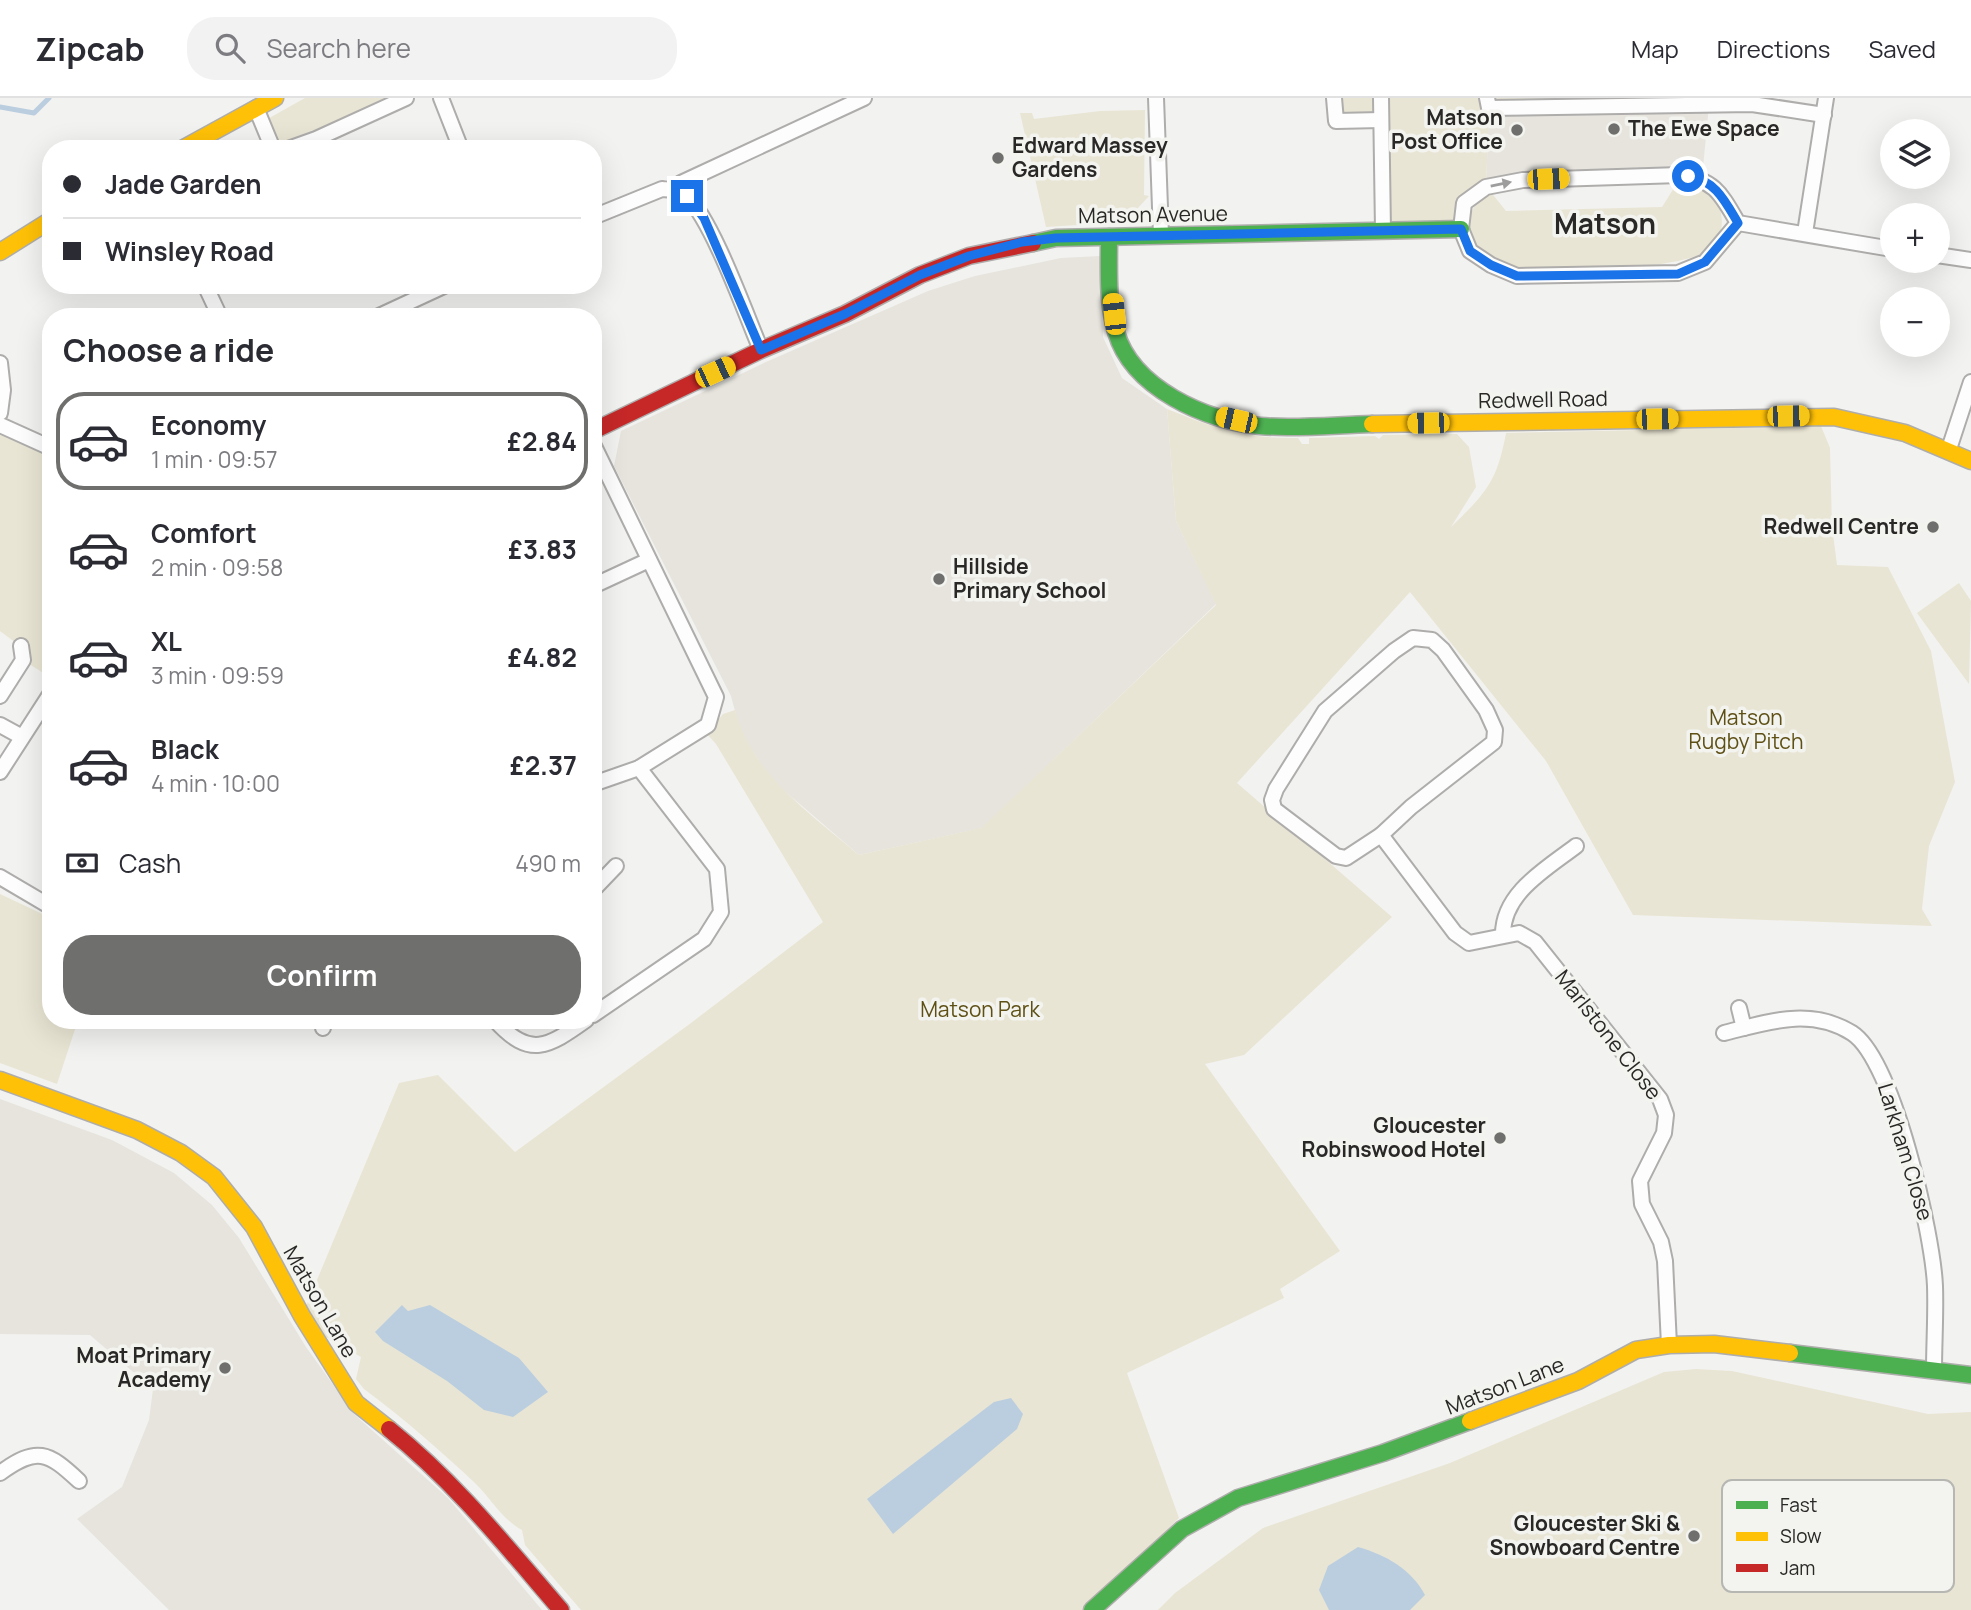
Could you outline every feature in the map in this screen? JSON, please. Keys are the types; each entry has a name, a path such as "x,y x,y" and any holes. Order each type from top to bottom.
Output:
{"street":[{"path":"197,140 275,98"},
{"path":"313,140 405,98"},
{"path":"441,98 457,140"},
{"path":"673,190 681,183 864,98"},
{"path":"1156,98 1161,235"},
{"path":"1334,98 1336,121 1381,120"},
{"path":"1381,98 1383,230"},
{"path":"1487,98 1489,108 1740,104 1824,115"},
{"path":"1805,233 1826,98"},
{"path":"256,108 269,140"},
{"path":"1738,223 1705,262 1678,274 1517,276 1491,265 1470,251 1461,229 1464,203 1486,187 1523,180 1680,175 1702,178 1711,185 1738,223 1880,247"},
{"path":"602,213 652,193 673,190 687,196 704,218 761,350"},
{"path":"0,252 42,226"},
{"name":"Matson Avenue","path":"602,427 761,350 845,314 920,275 969,256 1056,238 1461,229"},
{"name":"Redwell Road","path":"1109,237 1116,334 1133,369 1166,394 1212,415 1259,426 1834,417 1900,431 1950,449 1971,461"},
{"path":"1950,258 1971,260"},
{"path":"396,308 427,294"},
{"path":"0,363 3,390 0,413"},
{"path":"1950,449 1971,382"},
{"path":"0,425 42,444"},
{"path":"602,463 716,697 708,725 639,768 602,781"},
{"path":"602,582 649,560"},
{"path":"1413,638 1432,640 1443,650 1486,710 1494,730 1493,742 1411,807 1381,835 1346,858 1336,856 1274,809 1272,800 1325,711 1399,647 1413,638"},
{"path":"0,696 23,660 20,646"},
{"path":"0,772 42,707"},
{"path":"0,725 22,737"},
{"path":"602,1008 662,965 704,939 721,912 717,869 639,768"},
{"name":"Marlstone Close","path":"1381,835 1455,933 1469,943 1489,941 1503,934 1519,933 1535,942 1660,1099 1665,1115 1664,1133 1640,1181 1642,1204 1661,1242 1665,1261 1669,1345"},
{"path":"1503,934 1503,918 1509,903 1543,871 1576,846"},
{"path":"602,881 616,866"},
{"path":"0,877 42,902"},
{"path":"1739,1009 1744,1028"},
{"name":"Larkham Close","path":"1724,1033 1780,1018 1802,1017 1824,1021 1854,1034 1878,1065 1889,1091 1927,1225 1935,1285 1934,1371"},
{"path":"503,1029 513,1040 538,1046 560,1039 574,1029"},
{"name":"Matson Lane","path":"0,1080 159,1140 215,1177 254,1227 302,1317 356,1403 430,1462 459,1491 561,1610"},
{"name":"Matson Lane","path":"1092,1610 1182,1529 1238,1498 1383,1453 1578,1381 1636,1350 1669,1345 1714,1345 1971,1375"},
{"path":"2,1468 33,1454 46,1455 79,1481"}],"shaded area":[{"path":"1709,105 1702,178 1486,187 1489,108"},
{"name":"Hillside Primary School","path":"1100,256 1103,337 1122,378 1167,409 1176,521 1216,604 982,828 859,855 773,781 741,734 731,696 614,466 621,431 766,362 928,291 975,276 1061,258"},
{"name":"Moat Primary Academy","path":"0,1099 112,1140 174,1173 212,1205 239,1238 306,1347 355,1415 448,1498 542,1610 169,1610 77,1519 122,1487 149,1420 153,1389 90,1335 0,1334"}],"green space":[{"path":"305,98 406,98 309,140 270,140 264,121"},
{"path":"1334,98 1641,98 1638,101 1489,108 1486,187 1464,203 1461,229 1383,230 1381,120 1336,121"},
{"path":"1145,110 1144,195 1149,196 1125,222 1046,227 1020,113 1032,113 1034,119 1100,111"},
{"path":"1679,180 1708,191 1719,207 1722,225 1720,234 1710,249 1701,254 1661,264 1634,267 1547,270 1506,265 1470,242 1471,213 1490,191 1506,211 1662,207"},
{"path":"1167,409 1231,431 1263,437 1298,438 1302,444 1309,444 1309,438 1375,436 1379,439 1383,435 1457,434 1469,447 1476,487 1451,527 1488,486 1499,464 1506,433 1821,426 1830,448 1832,526 1837,565 1888,567 1931,651 1955,782 1929,846 1922,909 1932,926 1633,915 1546,761 1410,592 1237,783 1392,917 1244,1055 1205,1064 1340,1251 1280,1289 1284,1298 1127,1373 1179,1518 1086,1610 581,1610 525,1545 522,1530 449,1459 364,1389 356,1379 361,1357 307,1326 302,1316 399,1083 438,1075 515,1152 823,922 716,744 707,734 723,714 735,710 743,733 769,773 803,808 859,855 981,828 1216,605 1176,521"},
{"path":"0,425 42,444 42,672 23,660 20,646 0,631"},
{"path":"1959,583 1971,601 1969,684 1917,613"},
{"path":"0,894 42,914 42,1029 75,1029 57,1084 0,1063"},
{"name":"Gloucester Ski & Snowboard Centre","path":"1696,1369 1732,1371 1928,1414 1971,1412 1971,1610 1158,1610 1175,1593 1263,1528 1450,1463 1664,1372"}],"water":[{"path":"402,1305 408,1311 430,1305 519,1358 548,1392 513,1417 484,1410 447,1381 383,1341 375,1332"},
{"path":"1011,1398 1023,1414 1017,1429 893,1534 867,1499 994,1402"},
{"path":"1358,1547 1397,1564 1413,1578 1425,1595 1410,1610 1329,1610 1319,1590 1328,1566"}],"waterway":[{"path":"0,107 34,113 49,98"}],"traffic: fast":[{"path":"1033,243 1056,238 1461,229"},
{"path":"1109,237 1110,297 1116,332 1125,352 1138,370 1154,385 1195,409 1239,423 1287,427 1372,424"},
{"path":"1790,1353 1971,1375"},
{"path":"1092,1610 1182,1529 1238,1498 1383,1453 1470,1421"}],"traffic: slow":[{"path":"198,140 275,98"},
{"path":"0,252 42,226"},
{"path":"1372,424 1834,417 1905,433 1971,461"},
{"path":"0,1080 137,1130 181,1153 214,1177 254,1227 302,1316 356,1403 389,1429"},
{"path":"1470,1421 1578,1381 1636,1350 1669,1345 1714,1344 1790,1353"}],"traffic: jam":[{"path":"602,427 761,350 845,314 920,275 969,256 1033,243"},
{"path":"389,1429 458,1493 561,1610"}],"place":[{"name":"The Ewe Space","path":"1614,129"},
{"name":"Matson Post Office","path":"1517,130"},
{"name":"Edward Massey Gardens","path":"998,158"},
{"name":"Redwell Centre","path":"1933,527"},
{"name":"Hillside Primary School","path":"939,579"},
{"name":"Gloucester Robinswood Hotel","path":"1500,1138"},
{"name":"Moat Primary Academy","path":"225,1368"},
{"name":"Gloucester Ski & Snowboard Centre","path":"1694,1536"}],"district":[{"name":"Matson","path":"1605,224"}],"route":[{"path":"687,196 704,218 761,350 845,314 920,275 969,256 1022,242 1056,238 1461,229 1470,251 1491,265 1517,276 1678,274 1705,262 1738,223 1711,185 1702,178 1688,176"}],"park label":[{"name":"Matson Rugby Pitch","path":"1746,730"},
{"name":"Matson Park","path":"980,1010"}]}
